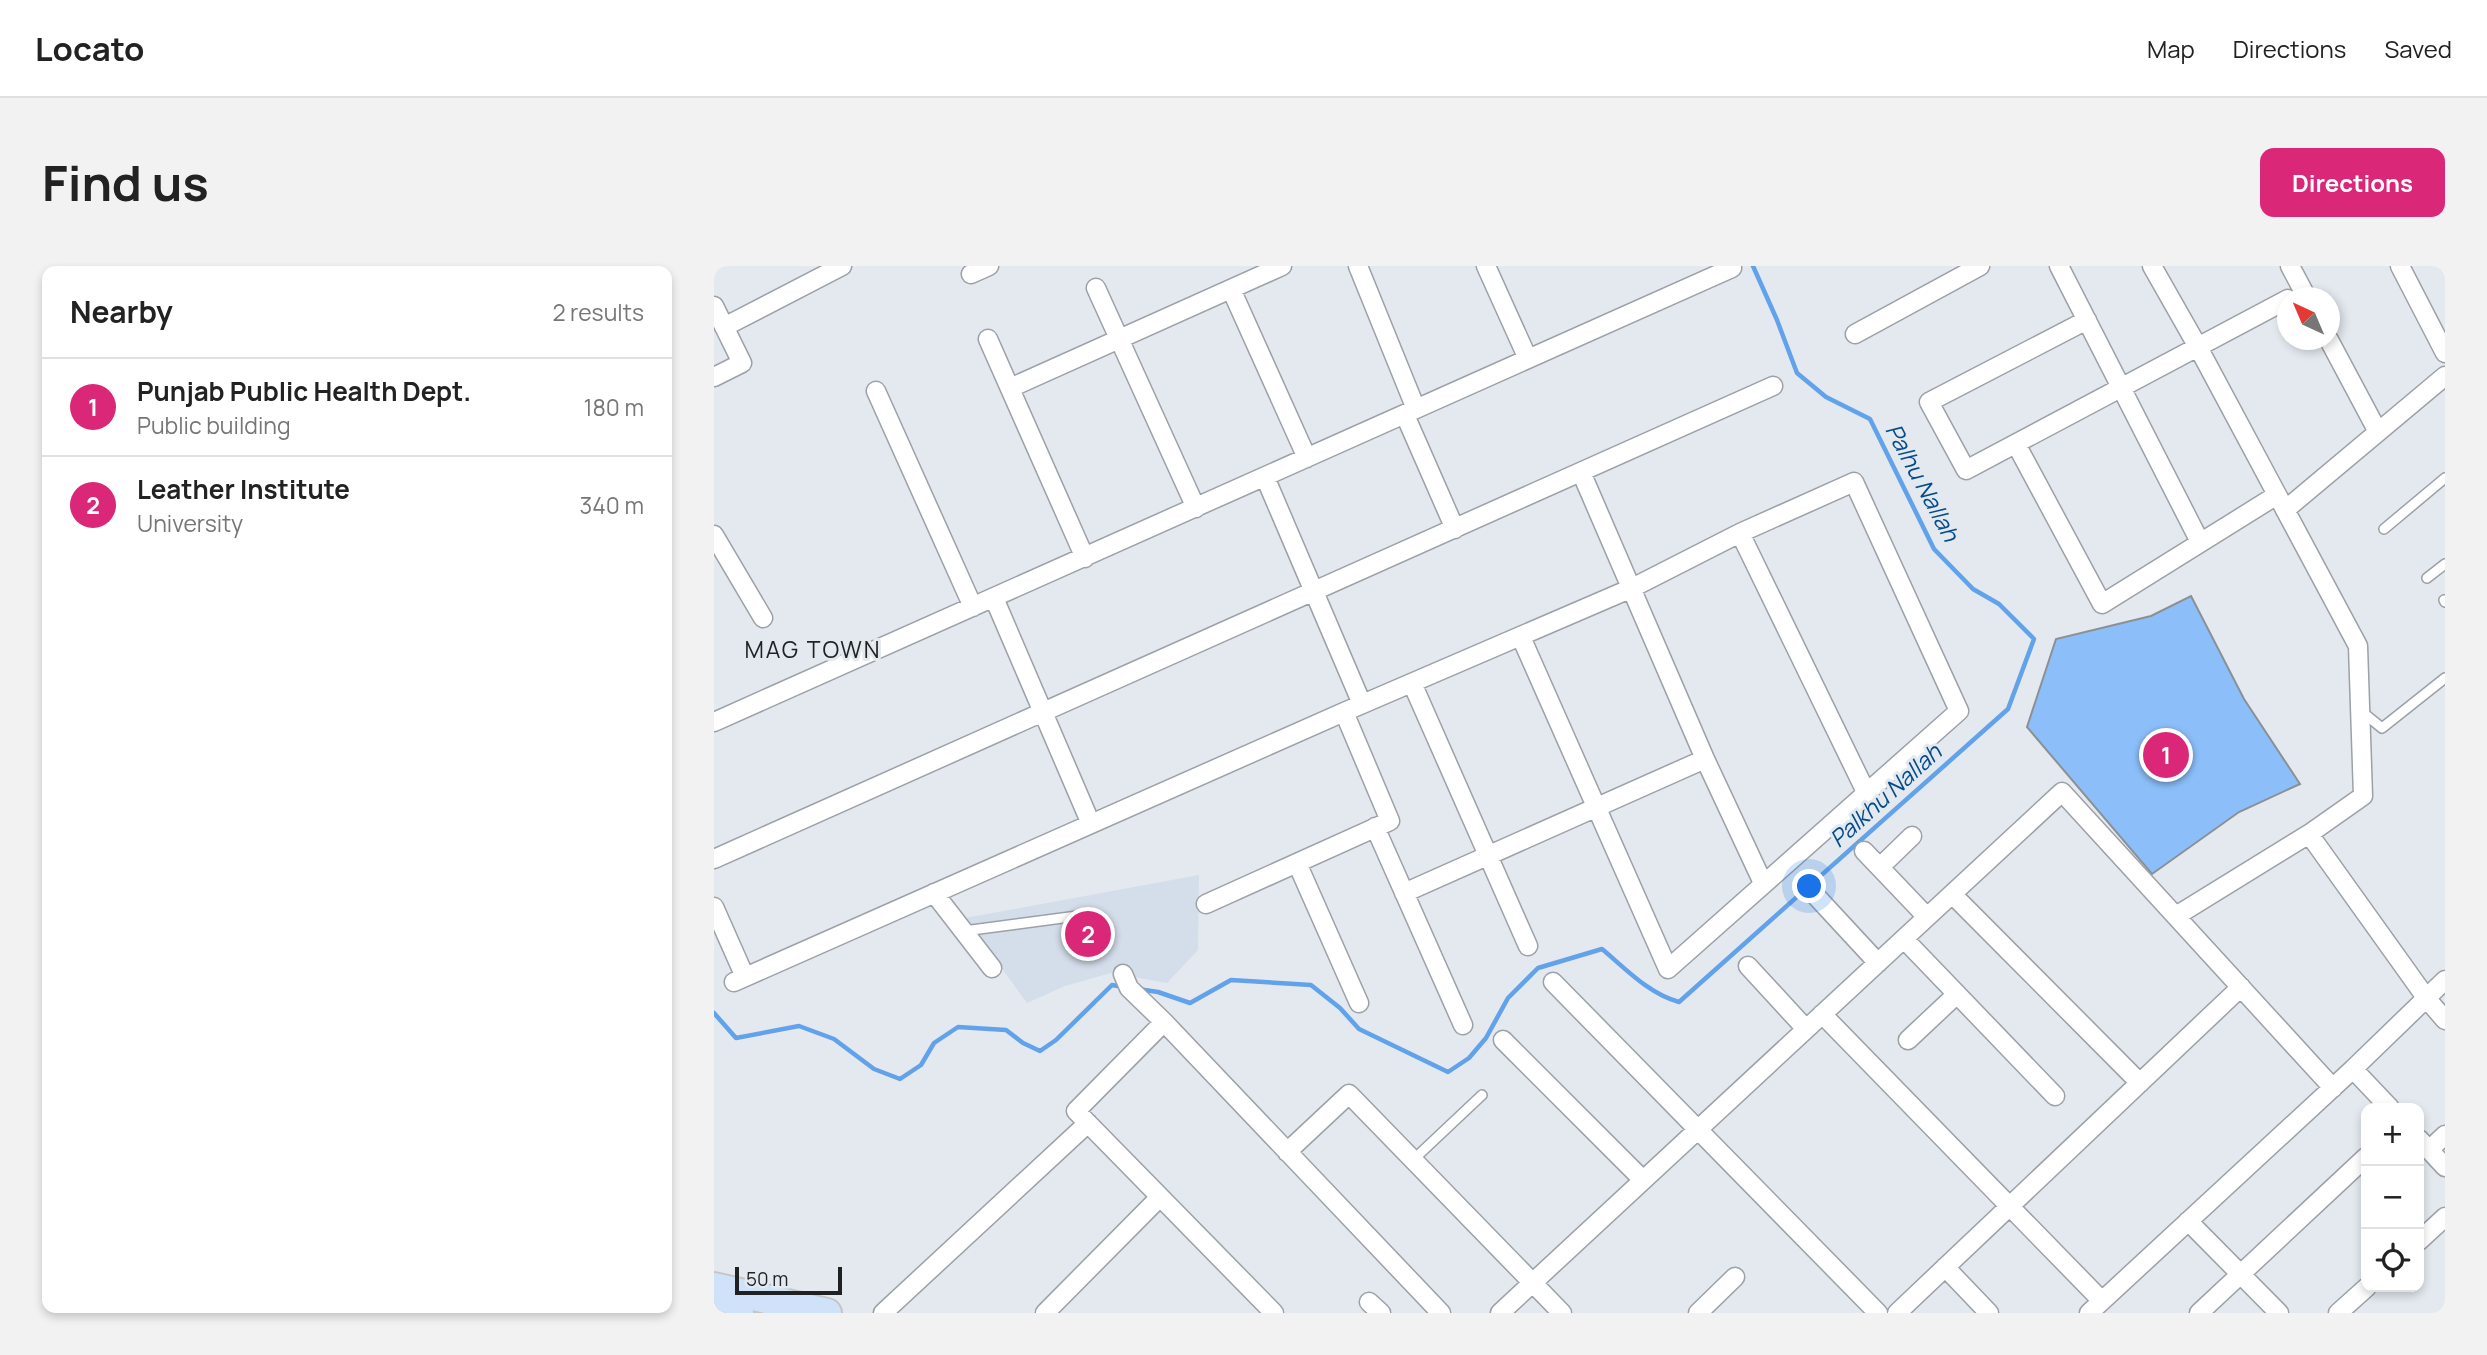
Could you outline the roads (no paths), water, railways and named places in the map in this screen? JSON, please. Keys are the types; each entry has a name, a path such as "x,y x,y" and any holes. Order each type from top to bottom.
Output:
{"main road":[{"path":"721,1306 827,1313"}],"street":[{"path":"971,274 989,266"},
{"path":"1010,388 1282,266"},
{"path":"1358,266 1455,529"},
{"path":"1486,266 1528,359"},
{"path":"1855,334 1980,266"},
{"path":"2059,266 2200,542"},
{"path":"2152,266 2358,646 2363,796 2309,834 2176,916"},
{"path":"2290,266 2295,287"},
{"path":"2400,266 2445,354"},
{"path":"724,327 834,268"},
{"path":"714,722 1732,268"},
{"path":"1096,288 1196,508"},
{"path":"1231,289 1307,458"},
{"path":"714,306 742,363 714,377"},
{"path":"2087,320 1929,402 1966,470 2277,306"},
{"path":"988,339 1085,558"},
{"path":"2334,350 2378,432"},
{"path":"2016,444 2102,604 2200,542 2281,502 2378,432 2445,376"},
{"path":"714,859 1773,386"},
{"path":"876,391 973,607"},
{"path":"1581,472 1704,760 1763,883"},
{"path":"1265,477 1362,704"},
{"path":"714,907 739,979 1632,588 1740,533 1854,482 1959,711 1668,969 1521,637"},
{"path":"1740,533 1866,792"},
{"path":"714,535 763,618"},
{"path":"993,598 1045,712 1091,824"},
{"path":"1412,683 1528,946"},
{"path":"1206,904 1390,821 1344,712"},
{"path":"1404,893 1704,760"},
{"path":"1500,1313 2062,792 2333,1088"},
{"path":"1375,827 1463,1025"},
{"path":"2309,834 2427,999 2445,1020"},
{"path":"1880,867 1912,836"},
{"path":"1864,851 1927,917"},
{"path":"1297,863 1359,1003"},
{"path":"934,893 992,968"},
{"path":"1952,894 2140,1083"},
{"path":"1815,895 1878,963"},
{"path":"1904,939 2055,1096"},
{"path":"1748,966 1806,1029"},
{"path":"1123,974 1129,988 1441,1313"},
{"path":"1822,1014 2008,1208 2095,1307 2333,1088 2445,980"},
{"path":"1553,982 1878,1313"},
{"path":"1897,1313 2241,987"},
{"path":"1908,1040 1957,994"},
{"path":"1164,1022 1076,1111 1274,1313"},
{"path":"1503,1040 1643,1180"},
{"path":"2353,1069 2385,1103"},
{"path":"1287,1152 1349,1094 1562,1313"},
{"path":"883,1313 1088,1123"},
{"path":"2445,1135 2424,1144 2445,1167"},
{"path":"2199,1313 2361,1162"},
{"path":"1045,1313 1160,1197"},
{"path":"2424,1236 2445,1217"},
{"path":"2188,1221 2278,1313"},
{"path":"1945,1267 1989,1313"},
{"path":"1698,1313 1735,1277"},
{"path":"2338,1313 2361,1292"}],"lane":[{"path":"2384,529 2445,478"},
{"path":"2427,578 2445,564"},
{"path":"2360,710 2382,728 2445,678"},
{"path":"964,931 1086,915"},
{"path":"1413,1160 1482,1095"}],"waterway":[{"name":"Palkhu Nallah","path":"1138,989 1158,992 1190,1003 1231,980 1311,985 1340,1008 1359,1029 1448,1072 1469,1058 1486,1038 1508,998 1538,968 1602,949 1648,987 1679,1002 2008,709 2034,639 1999,604 1973,589 1934,549 1870,419 1826,397 1797,373 1753,266"},
{"name":"Palkhu Nallah","path":"714,1013 736,1038 799,1026 834,1039 874,1069 900,1079 921,1065 934,1043 958,1027 1006,1030 1023,1043 1040,1051 1056,1040 1112,985 1123,987"}],"place":[{"name":"Punjab Public Health Dept.","path":"2166,755"},
{"name":"Leather Institute","path":"1088,934"}],"district":[{"name":"MAG TOWN","path":"813,649"}],"water label":[{"name":"Palhu Nallah","path":"1923,482"}]}
